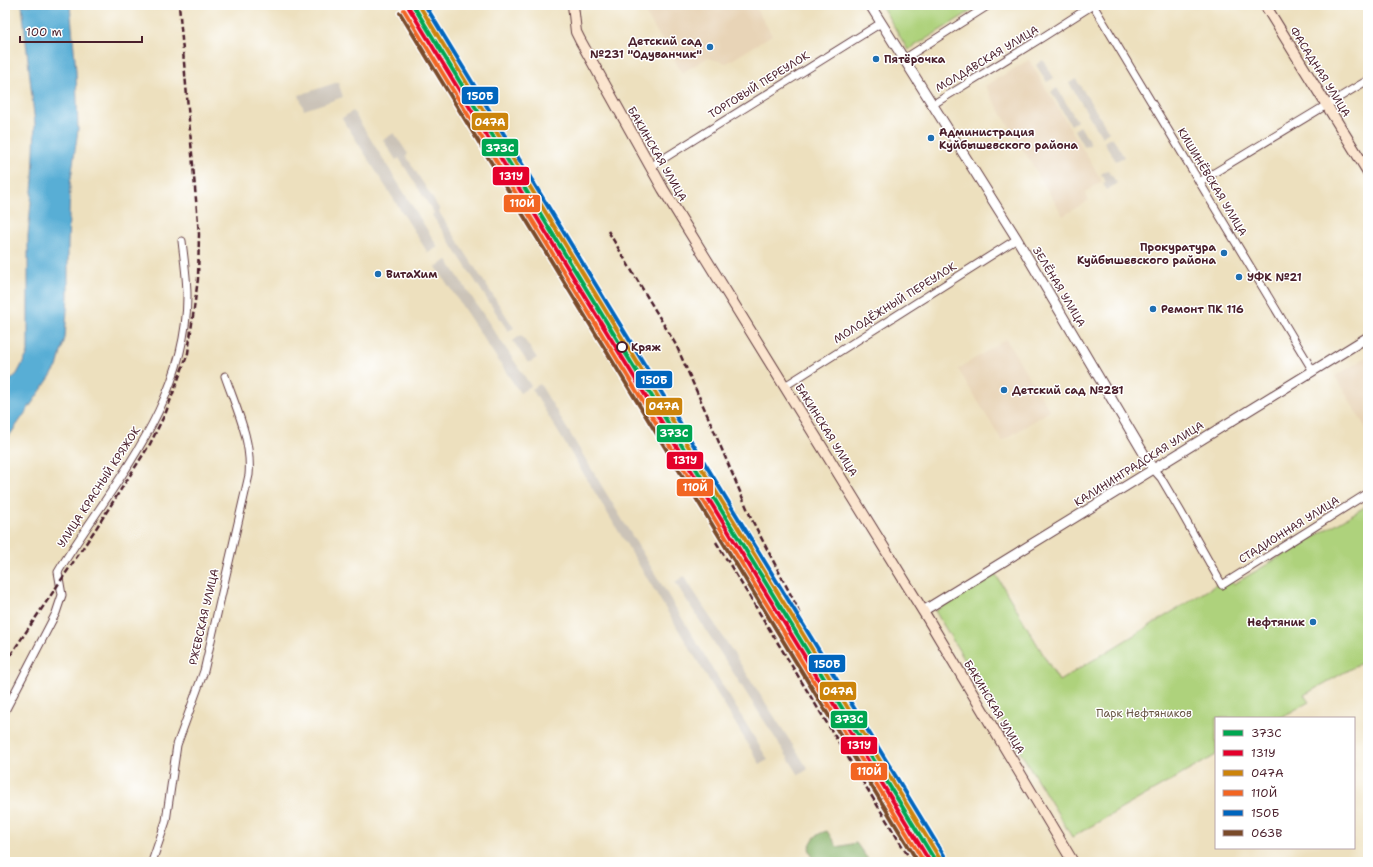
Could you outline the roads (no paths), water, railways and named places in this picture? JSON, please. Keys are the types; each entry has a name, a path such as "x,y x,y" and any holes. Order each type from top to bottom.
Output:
{"main road":[{"name":"БАКИНСКАЯ УЛИЦА","path":"573,5 576,27 580,40 650,167 923,611 1072,862"},
{"name":"ФАСАДНАЯ УЛИЦА","path":"1265,5 1368,172"}],"street":[{"name":"ЗЕЛЁНАЯ УЛИЦА","path":"870,5 1017,239 1153,469 1161,478 1222,585"},
{"path":"904,59 989,5"},
{"name":"МОЛДАВСКАЯ УЛИЦА","path":"932,105 1093,5"},
{"name":"КИШИНЁВСКАЯ УЛИЦА","path":"1093,5 1313,371"},
{"name":"ТОРГОВЫЙ ПЕРЕУЛОК","path":"650,167 881,22"},
{"path":"1199,182 1368,80"},
{"name":"МОЛОДЁЖНЫЙ ПЕРЕУЛОК","path":"785,386 1017,239"},
{"name":"УЛИЦА КРАСНЫЙ КРЯЖОК","path":"5,711 56,613 62,595 58,572 143,442 174,375 184,337 187,296 182,242"},
{"name":"КАЛИНИНГРАДСКАЯ УЛИЦА","path":"923,611 1368,337"},
{"name":"РЖЕВСКАЯ УЛИЦА","path":"152,862 166,821 177,745 204,671 248,483 250,464 244,429 225,376"},
{"name":"СТАДИОННАЯ УЛИЦА","path":"1222,585 1368,493"}],"water":[{"path":"22,5 70,5 76,71 78,130 70,185 68,296 65,338 57,367 5,442 5,385 17,374 28,353 28,236 33,180 35,124"}],"railway":[{"path":"5,663 95,530 150,444 166,412 188,353 198,279 199,234 179,5"},
{"path":"608,231 676,345 752,520 795,603 808,634 827,667"},
{"path":"716,542 912,862"},
{"path":"778,586 793,612"},
{"path":"824,663 844,703"},
{"path":"914,852 919,862"}],"place":[{"name":"Детский сад №231 \"Одуванчик\"","path":"710,47"},
{"name":"Пятёрочка","path":"876,59"},
{"name":"Администрация Куйбышевского района","path":"931,138"},
{"name":"Прокуратура Куйбышевского района","path":"1224,253"},
{"name":"ВитаХим","path":"378,274"},
{"name":"УФК №21","path":"1239,277"},
{"name":"Ремонт ПК 116","path":"1153,309"},
{"name":"Кряж","path":"622,347"},
{"name":"Детский сад №281","path":"1004,390"},
{"name":"Нефтяник","path":"1313,622"}],"park label":[{"name":"Парк Нефтяников","path":"1144,713"}]}
